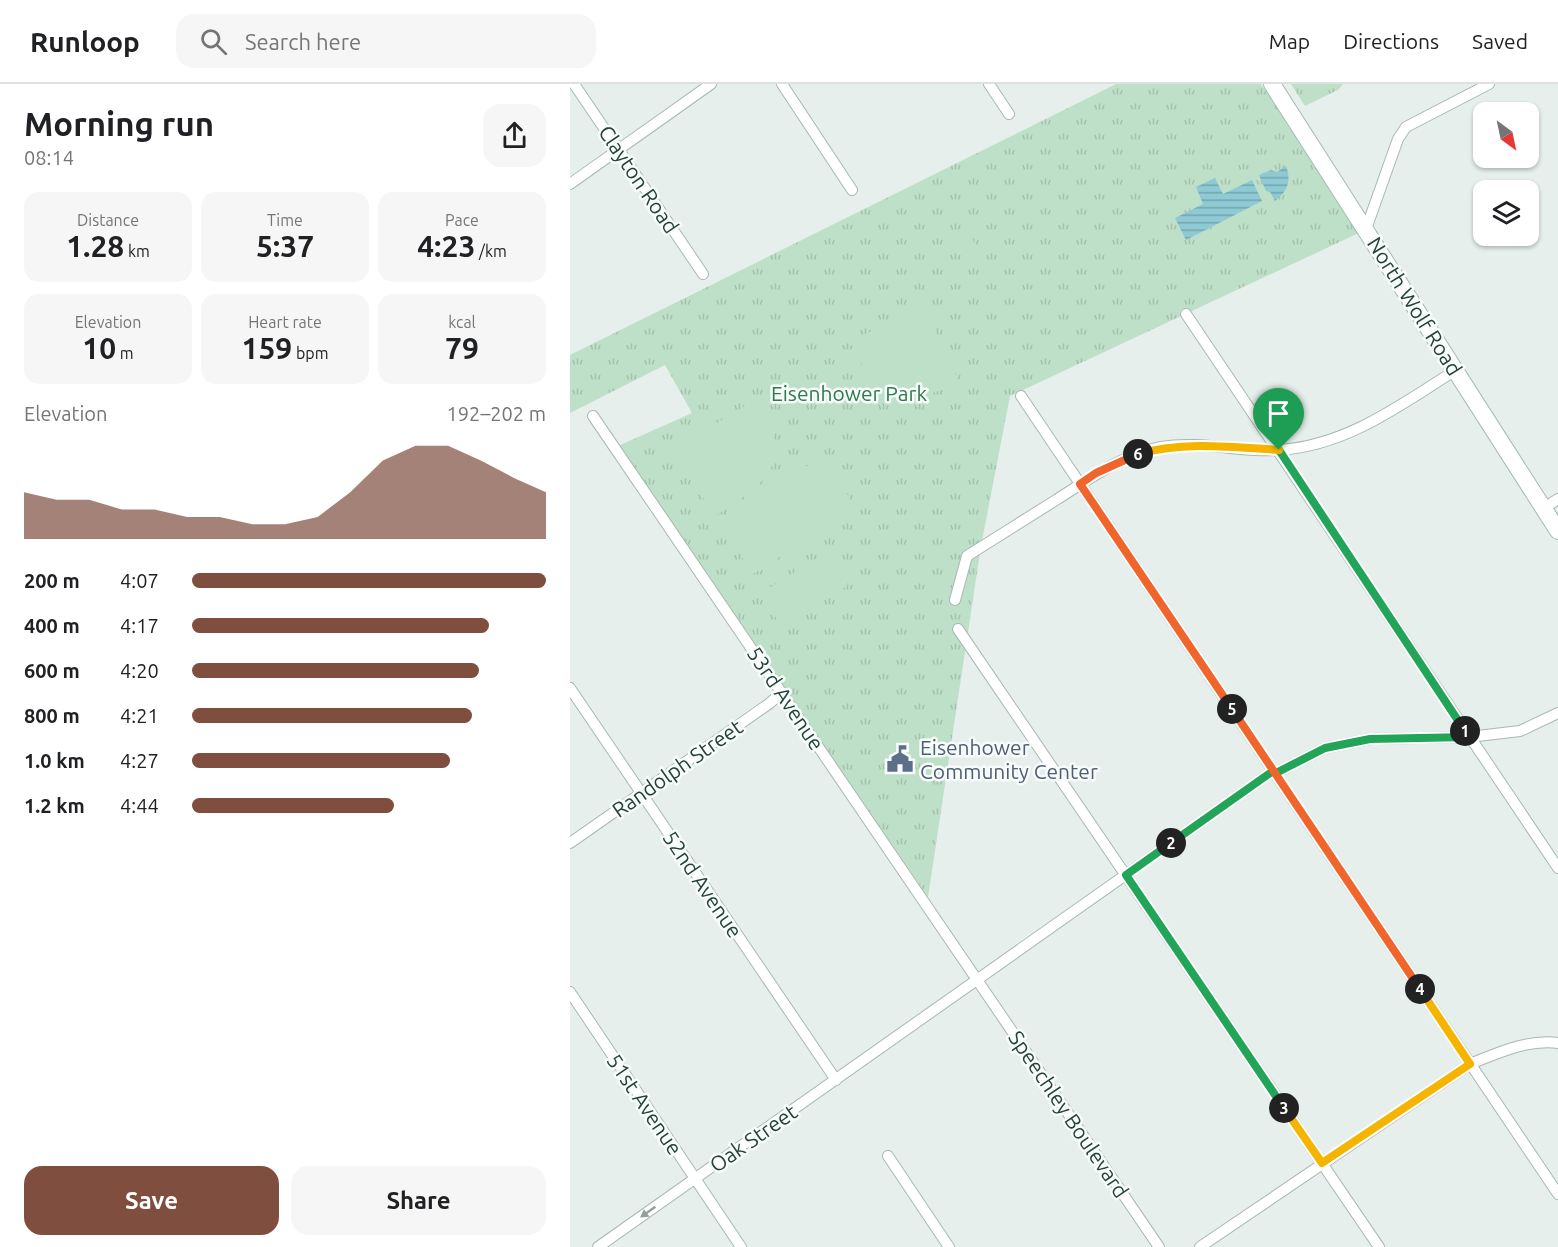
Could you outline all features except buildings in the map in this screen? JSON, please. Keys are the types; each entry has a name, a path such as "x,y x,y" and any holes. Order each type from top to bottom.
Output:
{"main road":[{"name":"North Wolf Road","path":"1272,84 1456,370 1551,503 1557,530"}],"street":[{"name":"Clayton Road","path":"574,84 703,274"},
{"path":"570,184 711,84"},
{"path":"782,84 852,190"},
{"path":"989,84 1009,114"},
{"path":"1366,229 1398,139 1406,127 1490,84"},
{"path":"1186,314 1558,868"},
{"path":"955,600 967,556 1080,484 1130,456 1162,447 1199,445 1279,450 1323,443 1354,432 1377,420 1456,370"},
{"path":"1021,396 1558,1194"},
{"name":"53rd Avenue","path":"593,416 978,980"},
{"path":"958,628 1379,1247"},
{"name":"52nd Avenue","path":"570,688 836,1080"},
{"name":"Randolph Street","path":"570,843 770,703 782,692"},
{"name":"Oak Street","path":"598,1247 1273,771 1276,773 1325,748 1370,739 1469,737 1520,731 1558,713"},
{"name":"Speechley Boulevard","path":"978,980 1159,1247"},
{"name":"51st Avenue","path":"570,992 741,1247"},
{"path":"1200,1247 1470,1064 1511,1047 1558,1043"},
{"path":"888,1156 949,1247"}],"green space":[{"name":"Eisenhower Park","path":"1116,84 1261,84 1361,232 1010,396 981,546 928,897 618,446 692,413 665,365 570,413 570,355"},
{"path":"1291,84 1343,84 1338,90 1305,106"},
{"path":"966,226 984,262 968,270 950,234"},
{"path":"916,311 928,316 960,383 929,394 910,396 890,389 873,377 854,351 850,341"},
{"path":"754,400 767,421 773,440 774,455 770,468 762,481 750,492 715,516 677,458 680,446"},
{"path":"823,456 856,508 753,574 719,522"},
{"path":"827,552 848,585 781,626 761,593"}],"water":[{"path":"1286,166 1287,186 1283,194 1275,201 1270,192 1266,191 1259,175 1271,170 1277,172"},
{"path":"1215,178 1223,194 1252,180 1262,201 1186,240 1175,218 1203,204 1196,187"}],"place":[{"name":"Eisenhower Community Center","path":"900,759"}],"route":[{"path":"1279,450 1199,445 1162,447 1130,456 1080,484 1225,699 1273,771 1470,1064 1322,1163 1126,875 1273,771 1276,773 1325,748 1370,739 1469,737 1279,450"}]}
